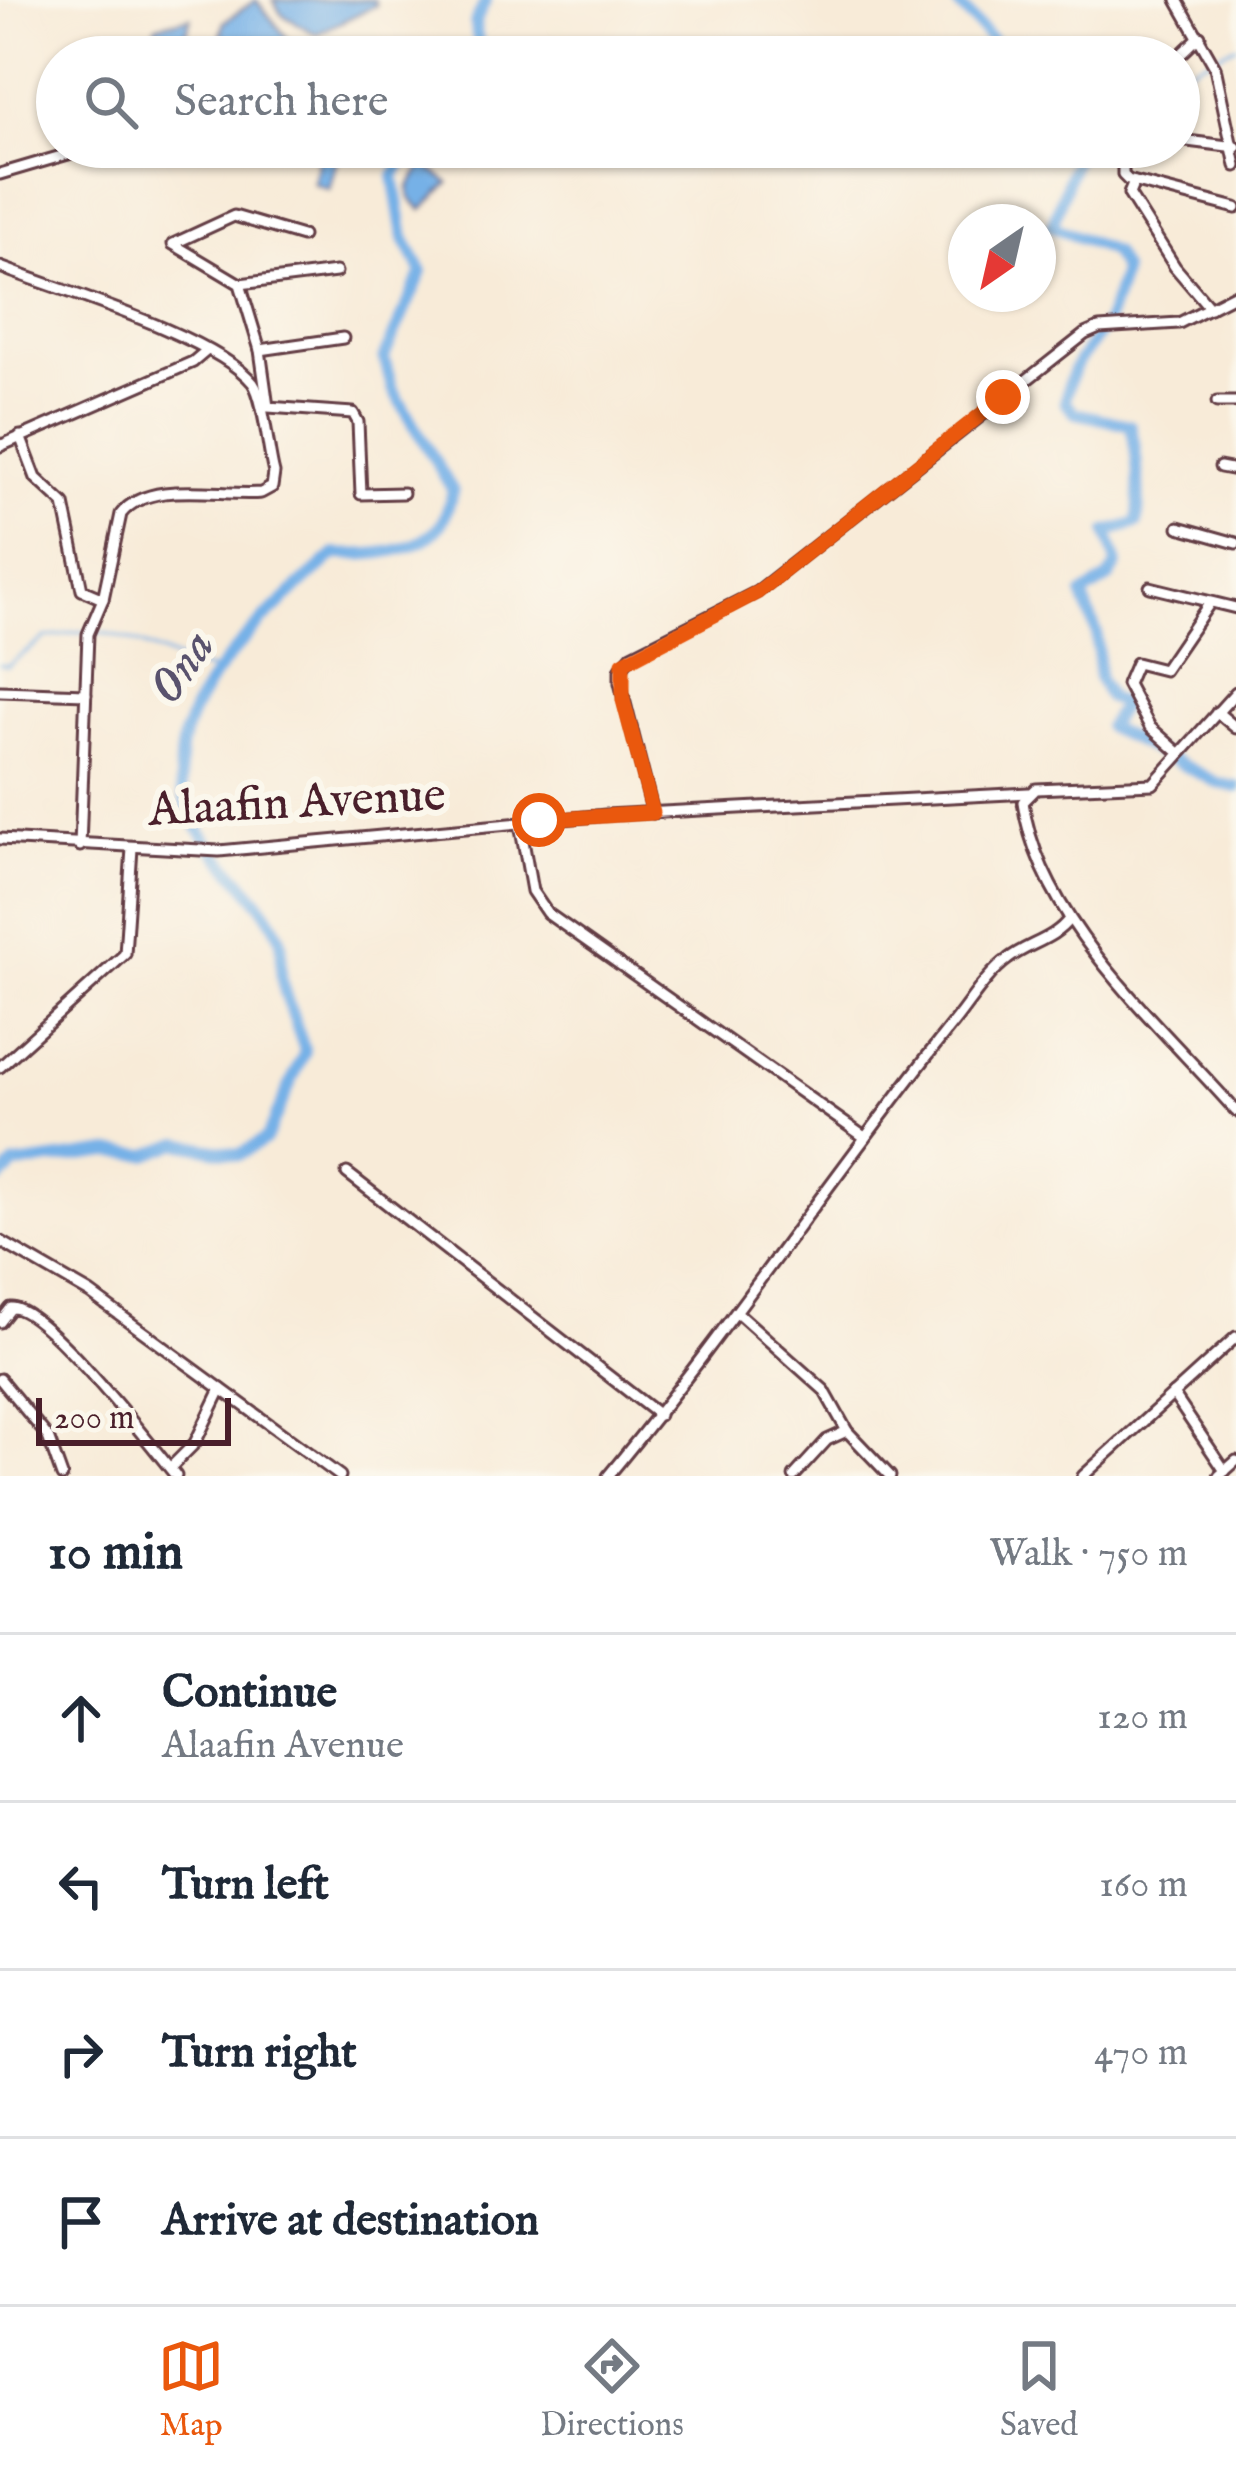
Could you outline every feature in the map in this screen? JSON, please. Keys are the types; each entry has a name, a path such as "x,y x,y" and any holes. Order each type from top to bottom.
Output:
{"street":[{"path":"1180,1 1200,36 1236,147 1236,166"},
{"path":"1200,143 1236,147"},
{"path":"0,174 36,163"},
{"path":"1123,168 1123,175 1134,182 1236,208"},
{"path":"1134,182 1130,194 1144,222 1210,308"},
{"path":"302,236 234,216 174,242 176,250 240,284 336,272"},
{"path":"0,267 206,351 252,382 274,473 272,487 245,494 197,491 128,506 112,541 103,599 90,629 80,847"},
{"path":"240,284 260,350 267,404 273,410 356,415 361,494 403,493"},
{"path":"653,813 623,700 623,663 758,592 1003,397 1099,328 1179,323 1236,294"},
{"path":"260,350 343,338"},
{"path":"0,446 193,362 206,351"},
{"path":"252,382 265,377"},
{"path":"1217,402 1236,402"},
{"path":"20,436 36,478 64,505 82,590 103,599"},
{"path":"1220,466 1236,470"},
{"path":"1179,527 1236,543"},
{"path":"1150,587 1236,608"},
{"path":"1209,604 1164,670 1136,663 1127,684 1150,727 1177,754 1236,692"},
{"path":"0,691 86,694"},
{"path":"1217,712 1236,728"},
{"name":"Alaafin Avenue","path":"0,839 80,847 219,851 653,813 1146,786 1177,754"},
{"path":"1029,793 1023,802 1032,844 1069,919 1236,1111"},
{"path":"520,824 532,891 548,913 863,1136"},
{"path":"0,1067 125,954 132,848"},
{"path":"608,1476 739,1314 768,1264 863,1136 1006,960 1062,928 1069,919"},
{"path":"347,1173 658,1415"},
{"path":"0,1241 90,1293 340,1476"},
{"path":"0,1322 11,1308 25,1309 173,1472 195,1443 221,1389"},
{"path":"739,1314 824,1390 847,1431 890,1476"},
{"path":"1083,1476 1236,1337"},
{"path":"0,1379 48,1437 62,1476"},
{"path":"1173,1394 1222,1473 1236,1461"},
{"path":"794,1476 827,1440 847,1431"},
{"path":"315,1476 328,1466"}],"water":[{"path":"256,0 285,36 221,36 224,22"},
{"path":"273,0 374,0 376,5 316,34 281,14"},
{"path":"191,17 186,36 154,36 156,26"},
{"path":"316,168 334,168 329,189 313,183"},
{"path":"422,168 449,183 422,210 410,198 409,187"}],"waterway":[{"name":"Ona","path":"477,36 475,23 486,0"},
{"path":"954,0 988,36"},
{"path":"1200,63 1236,46"},
{"name":"Ona","path":"0,1179 15,1165 110,1152 148,1155 179,1143 239,1155 266,1139 305,1051 282,981 279,935 263,907 201,832 183,792 181,752 192,714 213,677 273,610 335,554 404,548 429,537 445,515 453,491 392,388 384,357 422,272 404,237 394,176 399,168"},
{"path":"1072,168 1052,226 1113,252 1123,271 1107,319 1075,368 1065,402 1075,413 1130,425 1138,488 1137,523 1107,532 1117,564 1109,578 1082,595 1097,633 1099,679 1109,698 1123,704 1108,727 1218,783 1236,787"},
{"path":"0,664 7,666 45,638 84,631"},
{"path":"93,632 221,672"}],"route":[{"path":"539,820 653,813 646,770 623,700 619,675 623,663 653,643 758,592 1003,397"}]}
